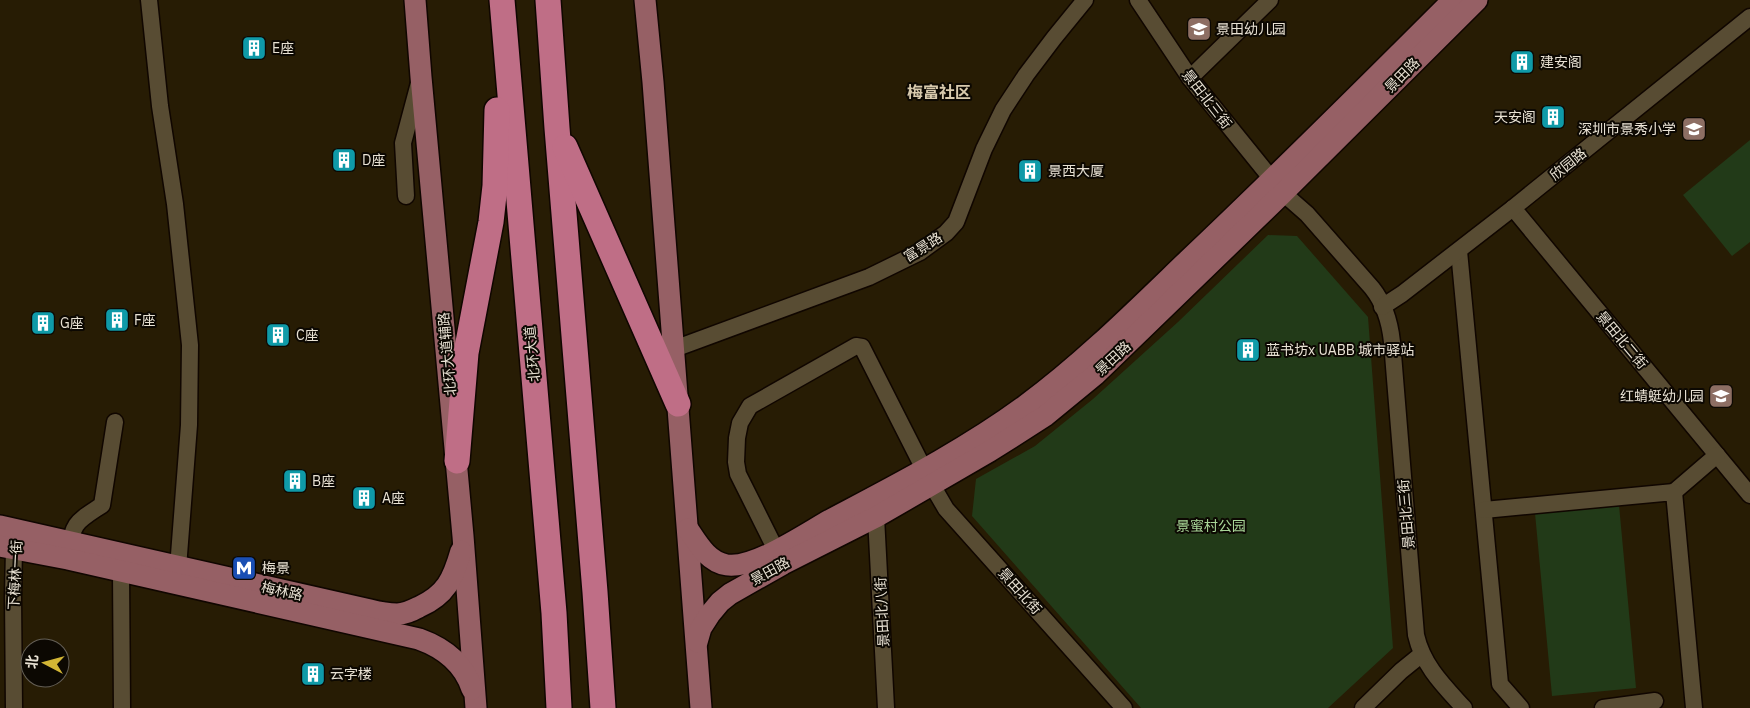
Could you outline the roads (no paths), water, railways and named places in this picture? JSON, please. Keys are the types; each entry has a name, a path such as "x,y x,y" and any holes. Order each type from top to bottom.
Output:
{"highway":[{"path":"457,461 466,354 492,222 495,186 501,0"},
{"name":"北环大道","path":"501,0 554,613 560,708"},
{"path":"548,0 595,592 602,708"},
{"path":"557,128 678,404"}],"main road":[{"name":"北环大道辅路","path":"415,0 457,461 476,705"},
{"path":"645,0 653,82 701,708"},
{"name":"景田路","path":"1278,187 1453,0"},
{"name":"景田路","path":"688,529 706,553 722,563 734,565 780,557 876,516 1051,386 1278,187 1477,0"},
{"name":"景田路","path":"697,642 705,621 720,602 780,557 928,477"},
{"name":"梅林路","path":"11,540 178,568 370,610 402,613 431,602 445,589 457,565 463,536"},
{"name":"梅林路","path":"69,551 121,572 424,641 451,656 462,669 470,685 476,705"}],"street":[{"path":"149,0 160,106 178,229 190,345 189,425 178,568"},
{"name":"富景路","path":"674,349 869,277 920,252 946,233 956,222 984,149 1003,110 1026,75 1085,0"},
{"name":"景田北三街","path":"1138,0 1190,78 1302,218 1373,300 1382,307 1389,323 1392,342 1415,627 1422,654 1434,674 1464,708"},
{"path":"1190,78 1270,0"},
{"name":"欣园路","path":"1382,307 1402,294 1514,208 1750,17"},
{"path":"406,196 403,143 421,77"},
{"name":"景田北二街","path":"1514,208 1750,495"},
{"path":"1459,251 1500,684 1521,708"},
{"name":"景田北街","path":"780,557 738,474 736,449 740,423 750,406 856,346 863,348 928,477 946,508 1124,708"},
{"path":"69,551 78,520 102,505 114,422"},
{"path":"1484,510 1674,492 1717,455"},
{"path":"1674,492 1694,708"},
{"name":"景田北八街","path":"876,516 886,708"},
{"name":"下梅林一街","path":"11,540 14,708"},
{"name":"下梅林一街","path":"11,540 22,708"},
{"path":"121,572 122,708"},
{"path":"1363,708 1401,671 1422,654"},
{"path":"1603,708 1654,701"}],"place":[{"name":"景田幼儿园","path":"1199,29"},
{"name":"E座","path":"254,48"},
{"name":"建安阁","path":"1522,62"},
{"name":"天安阁","path":"1553,117"},
{"name":"深圳市景秀小学","path":"1694,129"},
{"name":"D座","path":"344,160"},
{"name":"景西大厦","path":"1030,171"},
{"name":"F座","path":"117,320"},
{"name":"G座","path":"43,323"},
{"name":"C座","path":"278,335"},
{"name":"蓝书坊x UABB 城市驿站","path":"1248,350"},
{"name":"红蜻蜓幼儿园","path":"1721,396"},
{"name":"B座","path":"295,481"},
{"name":"A座","path":"364,498"},
{"name":"梅景","path":"244,568"},
{"name":"云字楼","path":"313,674"}],"district":[{"name":"梅富社区","path":"939,92"}],"park label":[{"name":"景蜜村公园","path":"1211,526"}]}
